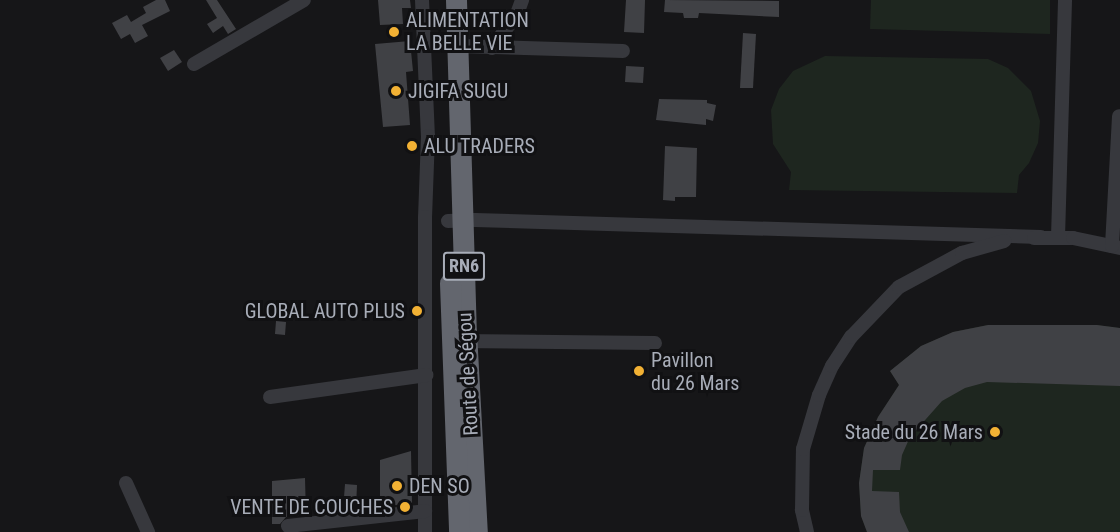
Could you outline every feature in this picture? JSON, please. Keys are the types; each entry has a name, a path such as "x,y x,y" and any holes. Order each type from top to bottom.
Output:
{"highway":[{"name":"Route de Ségou","path":"444,0 455,221 459,532"},
{"name":"Route de Ségou","path":"455,221 458,46 456,0"},
{"name":"Route de Ségou","path":"458,337 477,532"}],"street":[{"path":"194,64 304,0"},
{"path":"422,0 428,136 425,532"},
{"path":"492,48 517,14 522,0"},
{"path":"1058,237 1065,0"},
{"path":"458,46 623,51"},
{"path":"455,221 1058,237 1116,247 1119,116"},
{"path":"807,532 802,510 803,449 819,395 832,366 851,337 899,287 934,266 991,243 1041,237"},
{"path":"458,337 655,339"},
{"path":"270,397 426,375"},
{"path":"126,483 148,532"},
{"path":"288,526 425,511"}],"shaded area":[{"path":"871,0 1050,0 1050,34 870,29"},
{"path":"825,56 988,59 1008,68 1031,91 1040,121 1038,143 1029,163 1019,175 1017,193 789,190 791,172 773,144 771,110 779,89 793,71"},
{"name":"Stade du 26 Mars","path":"988,325 1097,325 1120,328 1120,532 867,532 861,516 859,483 864,448 878,417 899,385 890,371 921,346 953,332"}],"building":[{"path":"156,0 165,0 170,11 142,25 148,36 135,43 130,34 121,39 112,23 127,15 131,22 146,13 143,7"},
{"path":"206,0 217,0 236,29 228,34 223,26 213,33 207,24 217,18"},
{"path":"378,0 410,0 411,8 402,8 403,24 380,25"},
{"path":"626,0 645,0 644,33 624,32"},
{"path":"665,0 779,1 779,17 699,13 698,18 684,18 683,13 664,12"},
{"path":"743,33 756,34 753,88 740,88"},
{"path":"410,41 413,71 406,72 410,125 383,127 375,44"},
{"path":"174,50 182,62 168,71 160,58"},
{"path":"626,66 644,67 643,83 625,82"},
{"path":"659,99 707,100 707,103 716,105 713,121 706,119 706,125 656,120"},
{"path":"665,146 697,148 696,197 675,197 675,201 663,200"},
{"path":"276,321 286,322 285,335 275,334"},
{"path":"988,325 1097,325 1120,328 1120,386 987,382 965,388 942,401 910,437 902,455 900,470 873,470 872,491 899,492 900,512 909,532 867,532 861,516 859,483 864,448 878,417 899,385 890,371 921,346 953,332"},
{"path":"411,451 412,503 380,507 380,460"},
{"path":"305,478 306,515 286,517 280,524 272,524 272,481"},
{"path":"345,484 357,485 356,509 343,511"}],"place":[{"name":"ALIMENTATION LA BELLE VIE","path":"394,32"},
{"name":"JIGIFA SUGU","path":"396,91"},
{"name":"ALU TRADERS","path":"412,146"},
{"name":"GLOBAL AUTO PLUS","path":"417,311"},
{"name":"Pavillon du 26 Mars","path":"639,371"},
{"name":"Stade du 26 Mars","path":"995,432"},
{"name":"DEN SO","path":"397,486"},
{"name":"VENTE DE COUCHES","path":"405,507"}]}
